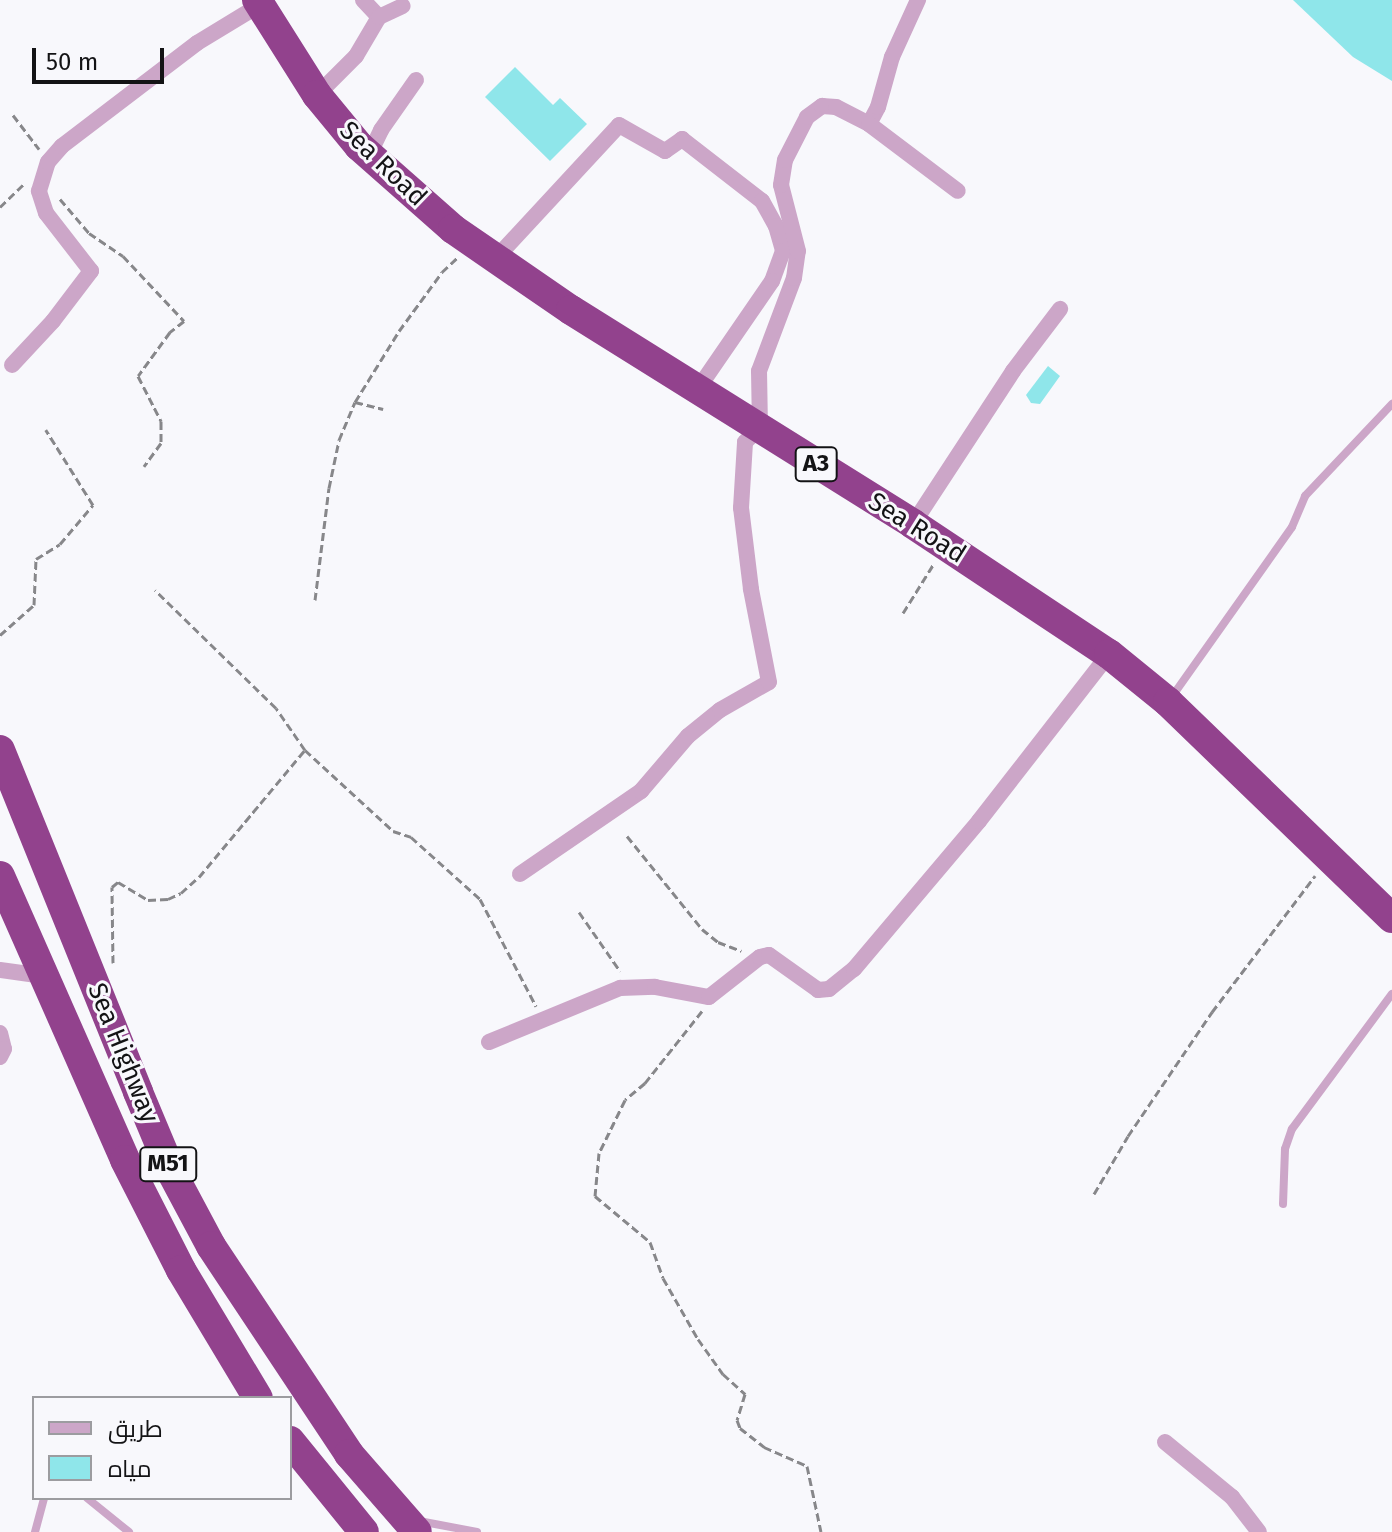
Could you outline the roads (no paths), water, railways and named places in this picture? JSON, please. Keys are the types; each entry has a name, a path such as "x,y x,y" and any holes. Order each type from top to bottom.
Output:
{"highway":[{"name":"Sea Road","path":"261,2 317,95 369,155 453,229 697,390 913,524 1109,654 1168,702 1392,918"},
{"name":"Sea Highway","path":"0,750 171,1171 211,1246 349,1454 411,1525"},
{"name":"Sea Highway","path":"0,876 132,1174 181,1270 257,1396"},
{"path":"292,1443 364,1532"}],"street":[{"path":"363,0 379,17"},
{"path":"869,124 878,107 892,57 918,0"},
{"path":"12,365 53,321 91,271 46,213 39,191 46,166 62,146 197,43 261,2"},
{"path":"317,95 356,56 379,17 403,6"},
{"path":"369,155 381,130 416,80"},
{"path":"520,874 641,791 688,736 720,710 769,682 751,589 741,508 745,442 760,428 759,371 794,278 798,251 781,185 785,160 807,117 822,106 836,107 869,124 958,191"},
{"path":"485,250 619,125 665,151 682,139 762,201 776,226 783,251 772,281 697,390"},
{"path":"913,524 1013,371 1060,309"},
{"path":"489,1042 620,988 637,987 709,997 760,957 769,955 818,990 829,989 839,983 979,821 1109,654"},
{"path":"0,970 44,976"},
{"path":"0,1033 4,1049 0,1057"},
{"path":"1165,1442 1232,1497 1259,1532"}],"lane":[{"path":"1168,702 1292,527 1305,496 1392,404"},
{"path":"1283,1204 1285,1149 1292,1129 1392,994"},
{"path":"35,1532 43,1500"},
{"path":"89,1500 129,1532"},
{"path":"411,1525 477,1532"}],"water":[{"path":"1293,0 1392,0 1392,81 1353,57"},
{"path":"515,67 553,105 560,98 587,124 550,161 485,97"},
{"path":"1048,366 1060,376 1040,404 1031,403 1026,395"}]}
